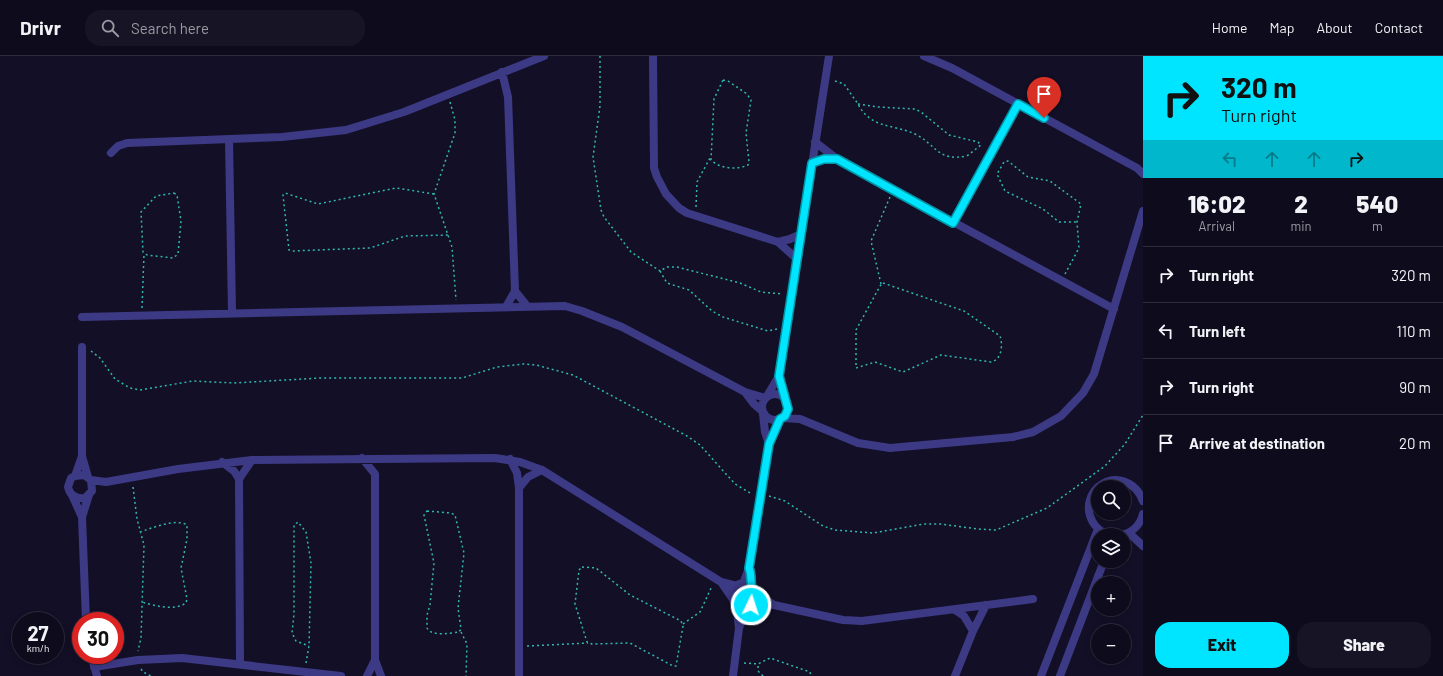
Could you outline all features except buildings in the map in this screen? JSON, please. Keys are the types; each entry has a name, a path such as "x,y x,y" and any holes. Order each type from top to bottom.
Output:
{"street":[{"path":"111,153 118,146 127,143 304,136 346,130 385,119 544,56"},
{"path":"653,56 653,158 657,177 672,201 679,208 696,216 778,242 797,259"},
{"path":"769,444 765,432 762,404 779,376 829,56"},
{"path":"924,56 952,68 1140,168 1143,174"},
{"path":"502,72 508,96 515,291 506,307"},
{"path":"953,223 1018,104"},
{"path":"229,139 232,313"},
{"path":"816,142 837,159 1114,309"},
{"path":"812,163 824,159 837,159"},
{"path":"745,392 754,404 770,420 800,419 858,443 890,448 1013,437 1033,432 1061,416 1083,393 1098,364 1143,211"},
{"path":"778,242 801,234"},
{"path":"515,291 526,306"},
{"path":"82,317 566,306 591,314 659,345 745,392 766,397 777,394 787,402 800,419"},
{"path":"82,347 82,456 89,478 90,493 82,517 86,612"},
{"path":"733,676 739,628 733,591 740,585 749,568 762,496 769,444 781,419 786,413 787,402 779,376"},
{"path":"75,476 82,456"},
{"path":"72,495 80,499 106,482 222,462 362,458 510,459 542,470 718,580 754,589 774,605"},
{"path":"362,458 375,474"},
{"path":"380,676 376,660 375,474 384,458"},
{"path":"510,459 517,473 519,488 520,676"},
{"path":"239,479 252,460"},
{"path":"222,462 234,471 239,479 240,663"},
{"path":"519,488 528,477 542,470"},
{"path":"82,517 68,487 71,478 84,475 89,478 106,482"},
{"path":"1131,485 1143,501"},
{"path":"1091,497 1088,506 1091,518"},
{"path":"1131,530 1143,517"},
{"path":"1092,520 1098,528"},
{"path":"1131,538 1143,546"},
{"path":"1041,676 1091,546"},
{"path":"739,628 749,606 755,600 752,577 749,568"},
{"path":"1060,676 1101,568"},
{"path":"718,580 734,601 741,607 774,605 843,620 862,621 1033,599"},
{"path":"955,676 972,631 986,605"},
{"path":"955,610 964,616 972,631"},
{"path":"94,667 138,660 182,658 240,663 341,676"},
{"path":"367,676 376,660"},
{"path":"94,664 97,676"}],"path":[{"path":"600,56 600,106 593,157 601,210 604,217 631,252 660,271 667,283 689,290 712,311 723,317 770,332 778,328 786,327"},
{"path":"696,216 697,182 711,157 713,146 714,99 721,82 726,80 747,94 750,100 746,133 749,162 748,166 745,167 724,168 714,163 711,157"},
{"path":"825,80 843,83 858,104 872,121 917,135 942,155 967,156 980,145 978,142 949,135 921,112 915,109 878,107 858,104"},
{"path":"448,94 455,120 456,133 434,194 449,235 453,254 456,308"},
{"path":"1062,281 1079,248 1077,222 1082,206 1050,181 1028,177 1008,161 1004,162 997,174 1005,191 1043,209 1059,222 1077,222"},
{"path":"434,194 392,188 318,204 285,193 288,250 370,248 405,236 449,235"},
{"path":"881,284 886,283 967,313 1000,336 1001,341 999,357 991,362 941,355 903,372 875,362 856,368 856,330 881,284 871,241 894,190"},
{"path":"142,316 144,253 141,212 156,196 174,193 177,195 182,221 178,254 173,258 149,256 144,253"},
{"path":"660,271 667,267 677,267 740,283 761,292 792,295"},
{"path":"82,347 95,353 115,379 130,388 140,390 193,381 234,383 320,378 462,378 497,367 523,364 550,367 582,380 700,444 735,484 749,493 785,501 823,526 835,530 873,533 935,524 959,525 996,530 1047,508 1105,466 1125,444 1143,415"},
{"path":"131,477 140,532 144,545 141,638 138,660"},
{"path":"460,631 443,634 430,632 427,628 427,615 430,605 434,563 424,515 425,512 452,513 454,515 464,553 458,608 460,631 464,635 467,644 466,676"},
{"path":"304,671 309,646 311,563 306,532 298,522 294,526 294,614 292,633 296,641 309,646"},
{"path":"140,532 162,524 184,523 187,525 187,539 181,568 186,603 181,605 158,606 142,602"},
{"path":"588,643 575,604 579,570 582,567 596,568 624,591 678,619 683,624"},
{"path":"519,646 630,643 674,667 677,664 683,624 700,612 718,580"},
{"path":"735,662 758,664 772,658 810,672 811,676"},
{"path":"758,664 758,671 763,676"}],"route":[{"path":"751,605 755,600 756,594 752,587 753,582 749,568 762,496 769,444 780,419 785,416 788,409 779,376 812,163 824,159 837,159 953,223 1018,104 1044,118"}]}
